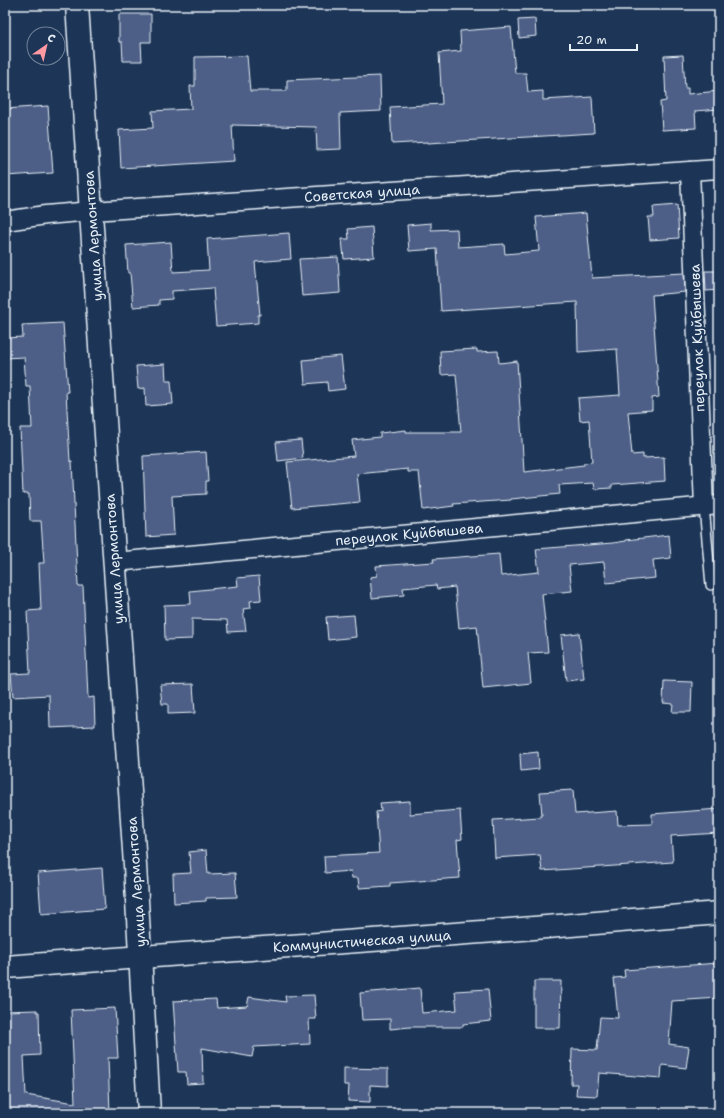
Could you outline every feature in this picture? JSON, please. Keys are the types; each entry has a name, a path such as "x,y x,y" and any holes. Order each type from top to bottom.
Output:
{"main road":[{"name":"улица Лермонтова","path":"77,5 141,957 149,1113"},
{"name":"Коммунистическая улица","path":"5,967 509,930 719,912"}],"street":[{"name":"Советская улица","path":"5,221 46,215 92,211 719,169"},
{"name":"переулок Куйбышева","path":"114,562 711,505 690,171"}],"lane":[{"path":"711,505 711,585"}],"building":[{"path":"119,14 151,14 151,42 141,42 142,61 123,61 122,42 119,42"},
{"path":"535,19 536,36 519,38 518,20"},
{"path":"511,27 515,73 526,73 528,92 543,91 543,100 592,97 594,133 392,144 390,107 442,104 439,53 461,51 460,31"},
{"path":"683,55 685,88 688,88 688,94 719,91 719,109 695,111 696,128 662,130 660,102 666,101 664,56"},
{"path":"247,56 250,91 287,91 287,80 380,76 381,111 340,113 341,149 317,150 316,127 232,125 234,161 121,168 119,130 153,128 152,111 191,109 190,86 195,86 195,57"},
{"path":"48,106 53,173 5,176 5,109"},
{"path":"677,205 679,238 650,240 648,217 654,217 653,207"},
{"path":"586,213 592,278 684,273 685,292 652,295 659,397 652,398 652,410 628,412 632,455 643,454 643,458 664,457 665,481 612,485 612,488 594,489 593,483 559,485 560,494 511,500 453,504 454,506 423,510 419,472 408,472 408,469 357,474 360,502 292,508 287,462 354,456 352,440 380,437 380,433 406,430 406,432 461,432 456,374 441,375 440,351 477,349 477,352 498,351 499,363 517,361 524,472 584,465 584,463 592,462 589,420 580,421 578,398 620,395 617,349 578,352 577,302 441,311 437,249 409,251 407,225 431,223 431,230 457,229 458,247 504,244 505,254 539,251 536,217"},
{"path":"372,227 374,257 344,259 342,239 349,239 348,229"},
{"path":"289,233 291,259 255,262 260,315 258,315 258,323 216,326 213,288 172,291 172,299 159,300 159,305 133,307 126,245 171,242 173,272 209,270 207,239"},
{"path":"338,257 340,293 302,296 299,259"},
{"path":"705,271 719,271 719,290 706,291"},
{"path":"63,323 78,586 83,586 88,698 94,697 95,726 50,728 49,695 13,697 11,674 30,673 27,611 41,610 39,563 44,563 41,521 30,521 29,494 23,494 20,428 32,428 30,386 26,386 24,357 5,358 5,338 23,337 22,325"},
{"path":"341,356 345,389 328,391 327,382 305,384 303,360"},
{"path":"165,364 166,381 171,381 173,404 146,406 145,388 138,389 136,366"},
{"path":"301,440 303,458 278,461 276,442"},
{"path":"206,452 208,481 206,481 206,494 172,496 174,535 146,537 143,456"},
{"path":"669,535 671,558 653,560 655,578 606,583 604,562 569,565 572,591 542,594 548,652 528,653 531,683 483,688 477,626 459,628 455,587 437,589 436,585 403,588 404,595 372,598 370,577 377,576 376,566 434,562 433,559 499,554 501,576 539,572 536,549 613,543"},
{"path":"259,576 261,600 250,601 251,608 243,609 246,631 228,632 227,620 192,619 192,639 165,640 164,605 191,604 190,591 238,586 237,578"},
{"path":"354,615 356,637 328,640 326,617"},
{"path":"579,633 584,679 566,681 561,635"},
{"path":"664,681 692,682 691,712 672,712 673,704 663,703"},
{"path":"193,684 195,713 168,714 168,704 162,704 160,685"},
{"path":"538,752 539,769 521,771 520,754"},
{"path":"573,790 575,814 617,811 618,825 652,824 652,814 719,809 719,833 671,836 673,862 542,871 540,855 495,858 493,820 540,817 540,815 542,815 540,792"},
{"path":"410,801 410,814 460,810 462,839 457,840 460,878 390,883 390,886 359,888 358,878 352,878 351,871 325,873 324,856 379,853 376,812 381,811 380,803"},
{"path":"206,850 208,874 235,873 237,897 206,898 206,901 174,903 173,874 191,873 189,852"},
{"path":"102,868 105,909 41,914 38,873"},
{"path":"719,963 719,998 672,1001 669,1044 689,1047 686,1068 662,1065 661,1078 599,1073 597,1096 576,1095 577,1084 571,1084 572,1049 597,1050 600,1017 618,1018 614,978 625,977 624,970"},
{"path":"534,981 561,981 560,1028 534,1028"},
{"path":"420,988 422,1013 457,1010 455,991 488,989 491,1021 463,1024 463,1027 410,1027 390,1029 390,1019 362,1020 360,993"},
{"path":"314,995 316,1019 309,1019 310,1044 254,1047 252,1057 202,1048 203,1083 187,1084 186,1072 178,1072 173,1001 216,999 217,1008 247,1006 249,997 286,1002 285,996"},
{"path":"115,1008 118,1058 108,1058 110,1113 5,1113 5,1011 37,1010 37,1012 39,1012 40,1055 24,1056 26,1095 75,1103 71,1010"},
{"path":"344,1068 388,1069 388,1086 370,1085 370,1102 348,1101 349,1085 344,1085"}]}
